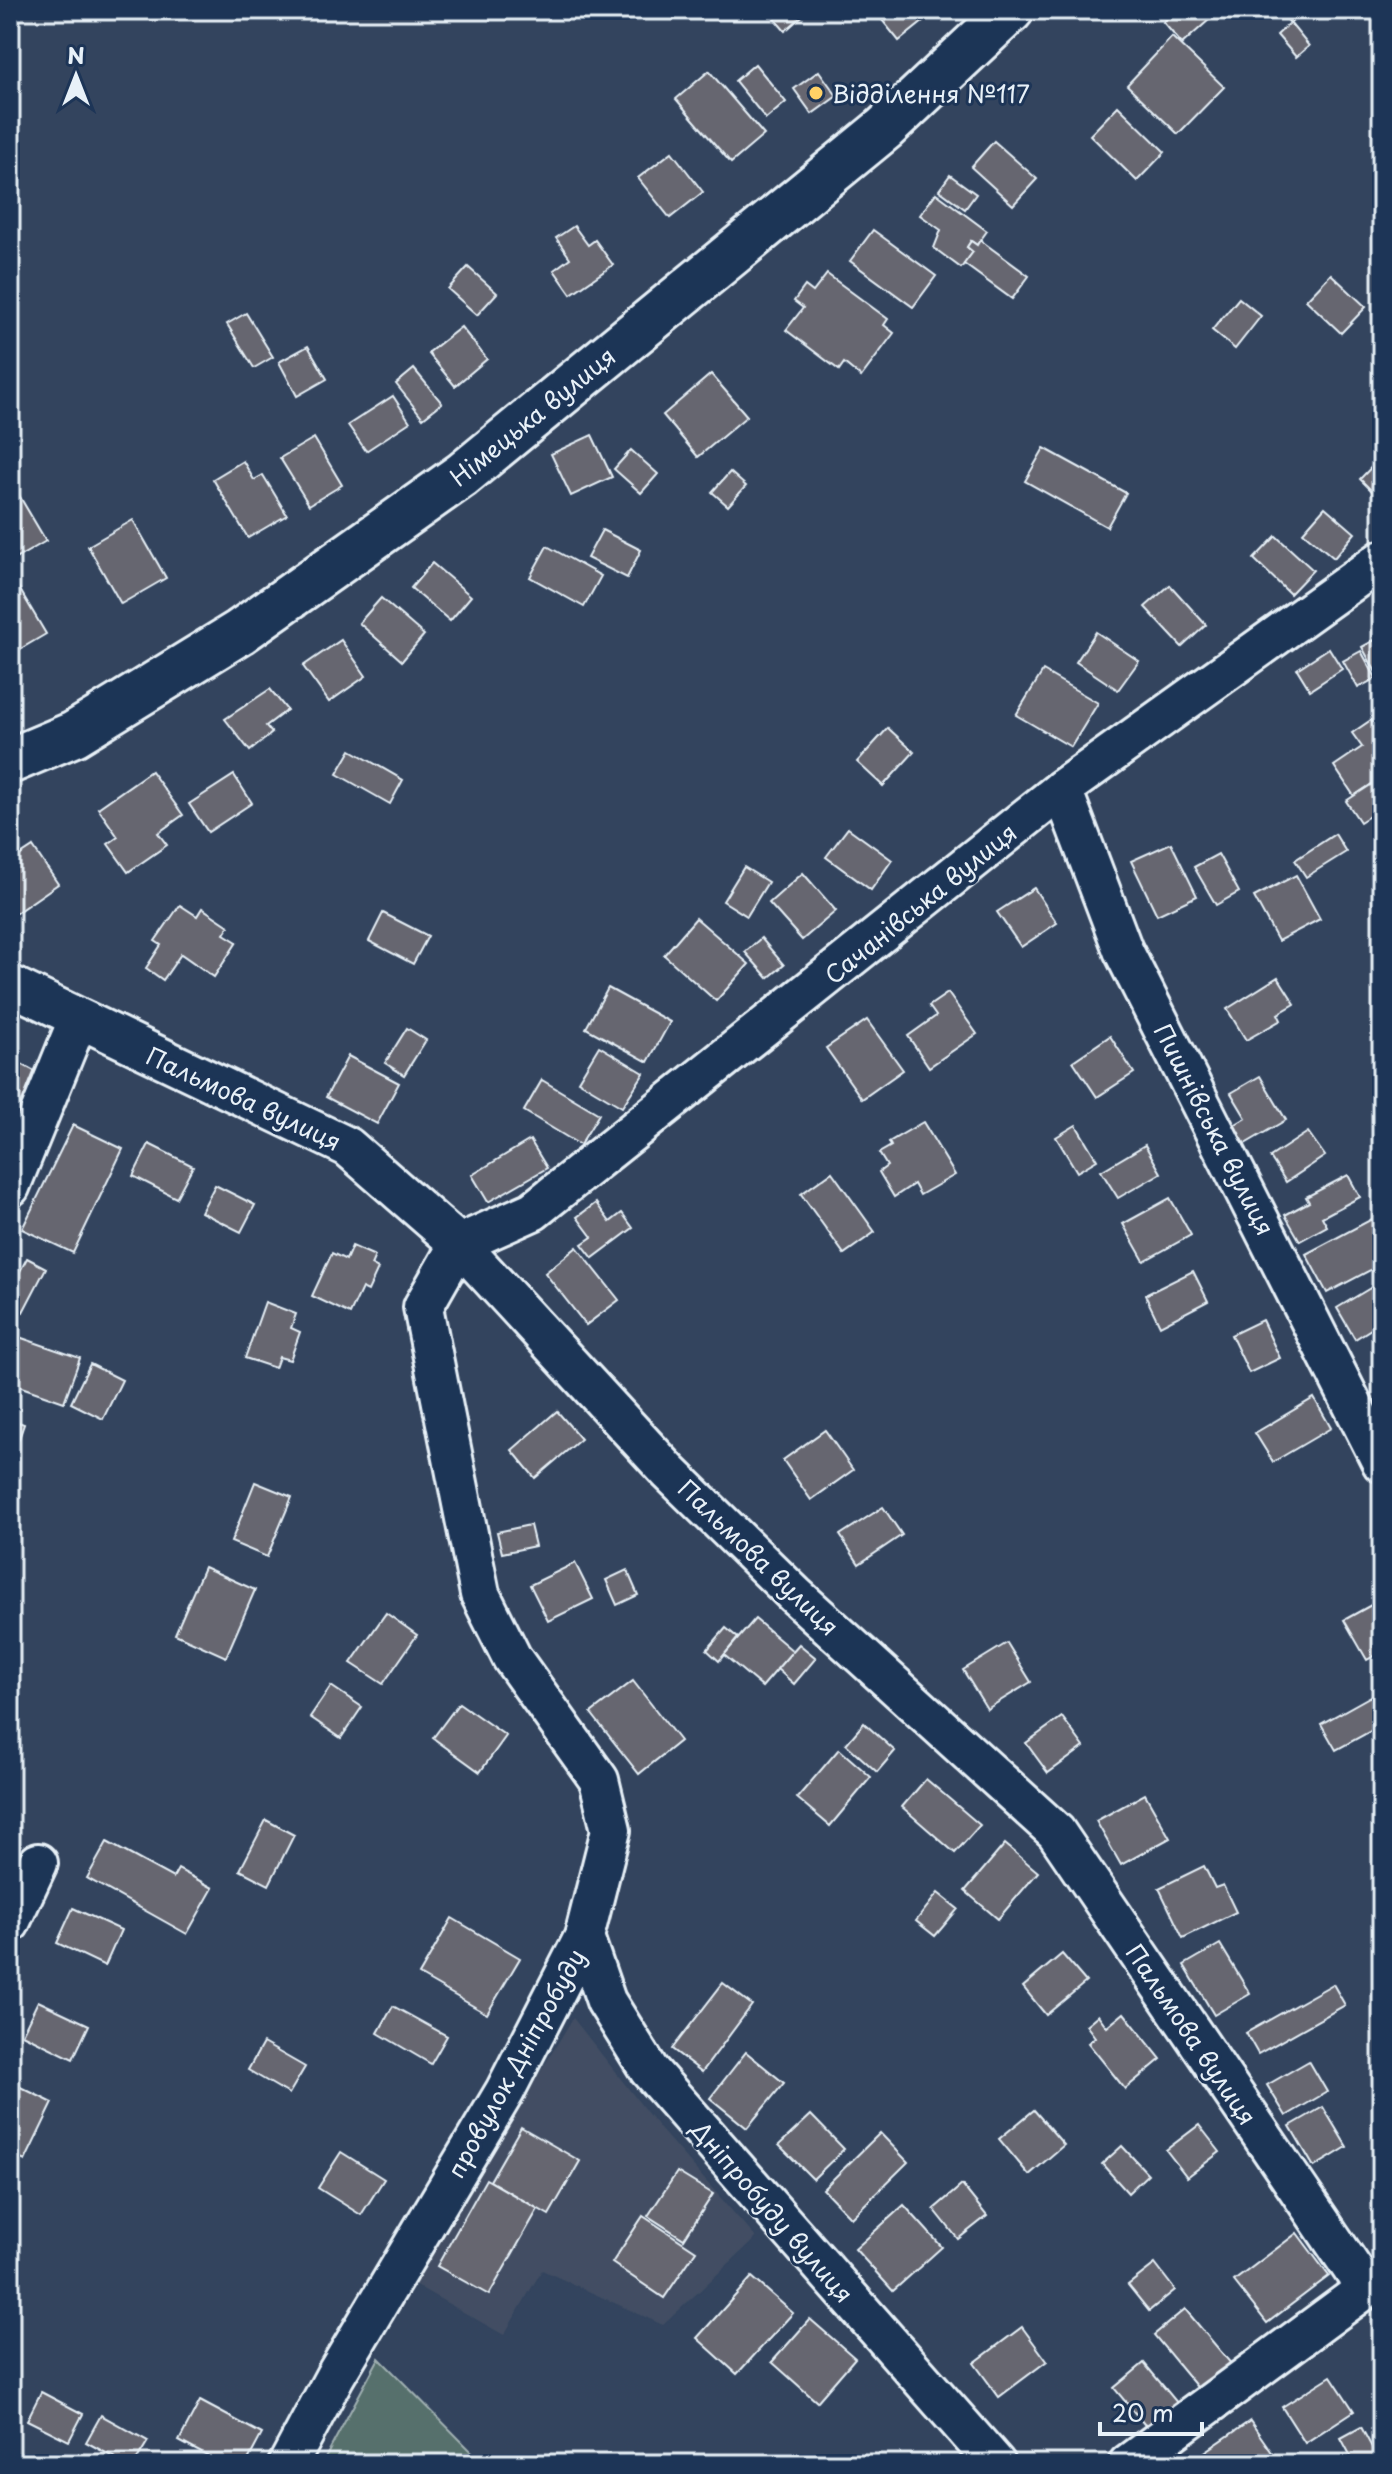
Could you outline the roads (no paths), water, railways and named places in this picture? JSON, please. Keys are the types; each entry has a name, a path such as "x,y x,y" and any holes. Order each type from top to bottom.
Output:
{"main road":[{"name":"Німецька вулиця","path":"10,761 74,734 240,632 462,475 884,129 1011,10"}],"street":[{"name":"Сачанівська вулиця","path":"459,1244 533,1211 1062,789 1382,560"},
{"name":"Пишнівська вулиця","path":"1062,789 1123,950 1382,1463"},
{"name":"Пальмова вулиця","path":"10,985 348,1147 459,1244 669,1472 795,1595 1056,1832 1374,2283"},
{"path":"10,1187 78,1020"},
{"name":"провулок Дніпробуду","path":"288,2464 335,2376 505,2091 584,1937 611,1830 599,1780 512,1658 480,1594 423,1307 459,1244"},
{"path":"10,1923 38,1863"},
{"name":"Дніпробуду вулиця","path":"584,1937 606,2001 649,2070 996,2464"},
{"path":"1146,2459 1374,2283"}],"place":[{"name":"Відділення №117","path":"816,93"}]}
